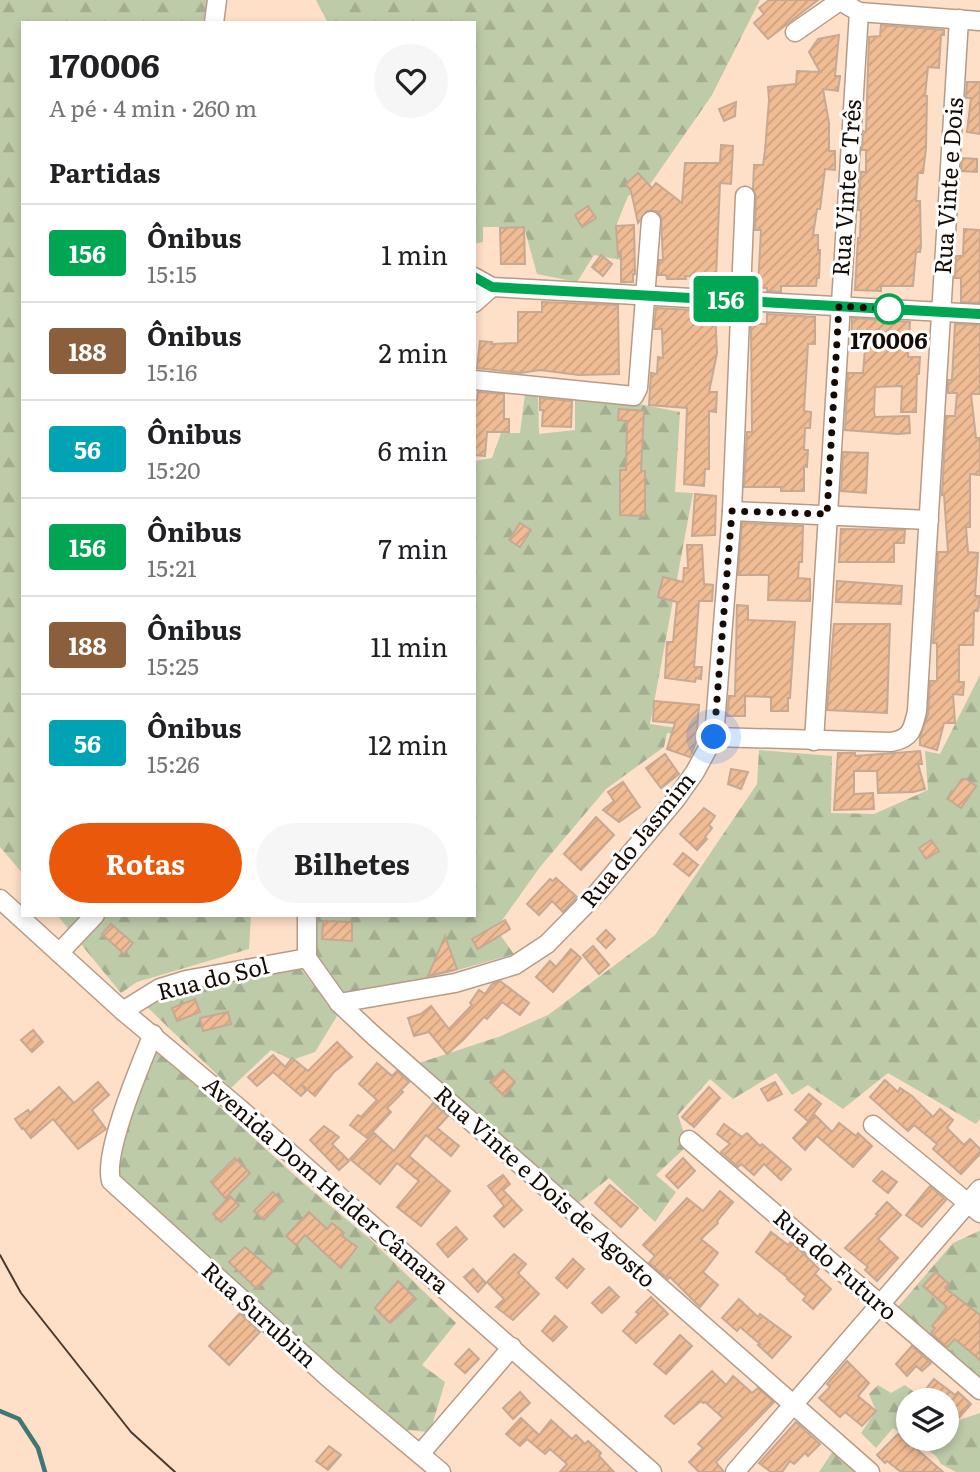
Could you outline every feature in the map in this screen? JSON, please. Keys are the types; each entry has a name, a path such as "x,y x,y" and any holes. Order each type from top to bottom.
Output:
{"street":[{"path":"214,21 217,0"},
{"path":"795,32 841,1 859,12 980,21"},
{"name":"Rua Vinte e Três","path":"814,741 859,12"},
{"name":"Rua Vinte e Dois","path":"714,737 891,742 909,736 917,711 959,19"},
{"name":"Rua do Jasmim","path":"339,1003 455,983 515,965 547,944 599,891 676,799 714,737 732,511 745,197"},
{"path":"476,380 634,396 638,388 651,221"},
{"path":"476,278 492,287 980,314"},
{"path":"476,301 492,287"},
{"path":"732,511 929,520"},
{"name":"Avenida Dom Helder Câmara","path":"0,899 123,1011 153,1034 652,1472"},
{"path":"59,953 93,917"},
{"path":"307,917 307,958"},
{"name":"Rua Vinte e Dois de Agosto","path":"307,958 339,1003 870,1472"},
{"name":"Rua do Sol","path":"123,1011 160,988 186,980 307,958"},
{"name":"Rua Surubim","path":"153,1034 123,1112 109,1169 111,1181 331,1380 420,1454"},
{"path":"735,1472 881,1303 976,1201 873,1125"},
{"name":"Rua do Futuro","path":"690,1140 980,1390"},
{"path":"441,1472 420,1454 512,1347"}],"green space":[{"path":"0,0 211,0 205,14 206,21 21,21 21,872 0,847"},
{"path":"316,0 760,0 712,95 651,183 628,196 616,226 621,260 594,255 577,282 537,274 524,227 483,227 483,242 476,244 476,21 327,21"},
{"path":"525,394 538,394 539,434 575,430 575,398 644,405 680,412 675,492 693,493 650,724 677,728 681,735 667,733 664,747 606,789 540,867 496,929 514,954 401,986 343,993 315,957 316,917 476,917 476,461 492,458 501,433 520,433"},
{"path":"980,675 980,1119 976,1124 888,1073 843,1109 808,1085 792,1095 776,1073 733,1099 710,1079 678,1115 688,1145 656,1175 676,1192 655,1222 609,1178 577,1204 419,1063 501,1036 548,1015 655,935 757,784 759,750 832,756 831,813 874,814 928,790 925,751 940,754"},
{"path":"59,917 251,917 249,949 137,982 121,993"},
{"path":"299,966 337,1016 315,1052 292,1060 271,1050 231,1088 145,1005 171,992"},
{"path":"153,1046 302,1182 370,1239 456,1323 422,1365 445,1382 430,1432 390,1429 116,1176 115,1145"},
{"path":"979,1231 980,1382 898,1307 953,1243"},
{"path":"878,1385 891,1393 896,1390 896,1430 893,1428 876,1448 861,1433 876,1411 869,1394"},
{"path":"980,1413 980,1472 956,1472 941,1464 930,1451 959,1451 959,1420"},
{"path":"833,1451 839,1459 858,1472 819,1472"}],"building":[{"path":"769,0 818,0 768,39 754,23 764,14 759,8"},
{"path":"881,25 944,30 944,35 941,35 939,68 928,67 925,96 926,148 923,173 918,173 916,201 920,201 921,246 920,252 916,252 913,286 881,286 881,291 855,290 860,238 861,210 858,210 861,172 866,172 866,150 862,150 863,131 866,132 869,37 880,36"},
{"path":"839,35 835,76 840,76 838,91 823,89 829,123 829,151 835,151 835,170 825,169 820,209 817,209 813,235 818,235 819,278 816,286 781,286 781,292 767,291 767,288 758,288 761,230 755,230 756,196 753,189 754,165 763,165 768,87 796,84 797,71 820,72 809,52 818,39"},
{"path":"967,82 980,82 980,134 967,132 971,98 966,98"},
{"path":"736,102 735,116 724,121 719,109"},
{"path":"721,145 733,146 731,184 720,183 716,278 685,276 686,279 667,279 666,275 658,275 659,260 663,260 661,217 657,211 647,211 638,223 631,191 626,184 638,173 652,188 656,183 682,203 685,163 720,163"},
{"path":"962,158 977,159 977,172 961,171"},
{"path":"588,206 596,218 582,227 575,215"},
{"path":"634,225 635,274 633,282 621,282 621,252 618,256 616,226"},
{"path":"524,227 525,264 501,264 500,228"},
{"path":"964,229 980,230 980,303 961,302 961,278 955,278 956,256 963,256"},
{"path":"601,255 612,264 603,276 592,267"},
{"path":"542,302 618,305 619,374 579,375 540,370 520,373 477,368 480,341 492,342 491,344 518,343 518,312 542,312"},
{"path":"656,308 715,311 717,353 709,392 717,392 716,412 709,411 709,469 705,469 704,486 684,484 687,408 649,405 651,373 657,374 658,357 663,358 662,329 654,329"},
{"path":"767,314 815,317 815,344 808,344 804,411 811,412 810,428 805,428 804,450 808,450 807,467 804,466 804,491 781,491 781,487 744,487 747,432 752,432 751,324 767,324"},
{"path":"852,318 910,322 908,357 920,357 916,412 901,412 902,386 875,387 874,412 875,417 909,416 910,433 845,430 848,373 863,373 865,349 851,348"},
{"path":"955,324 980,325 980,394 971,394 976,438 980,438 980,475 970,474 970,527 966,527 968,552 978,553 975,596 980,596 978,611 974,611 973,645 959,645 959,682 964,682 963,695 953,694 955,723 944,723 937,750 920,745 920,737 928,714 930,681 937,681 937,643 933,643 938,552 948,552 944,494 942,495 946,416 955,416 957,393 948,393 948,380 952,380"},
{"path":"478,392 504,394 504,419 509,419 509,432 487,432 485,456 476,455"},
{"path":"540,398 572,401 571,427 542,426 543,410 540,410"},
{"path":"619,409 644,411 641,471 645,471 645,516 620,515 620,470 626,470 627,421 618,420"},
{"path":"843,452 868,453 866,493 841,491"},
{"path":"695,494 716,496 715,535 692,536"},
{"path":"520,523 531,530 520,547 509,540"},
{"path":"742,523 803,526 802,562 799,562 798,578 810,579 810,601 768,600 769,575 738,575"},
{"path":"841,529 905,530 904,543 894,543 894,562 839,562"},
{"path":"687,545 702,545 704,584 713,585 712,601 699,601 694,667 702,667 701,679 696,678 695,682 665,678 667,642 673,642 677,602 658,597 663,577 683,582 684,568 688,568"},
{"path":"837,581 902,586 901,604 836,602"},
{"path":"737,605 748,606 748,620 795,622 788,711 771,711 771,697 745,696 745,716 727,716 729,696 735,696"},
{"path":"834,624 890,624 887,713 827,710"},
{"path":"654,701 699,705 696,742 690,757 667,749 675,723 653,721"},
{"path":"920,751 922,764 918,764 925,789 878,793 877,771 854,771 854,794 873,793 874,809 834,810 838,753 855,753 855,756"},
{"path":"665,754 679,774 661,788 646,768"},
{"path":"731,769 748,772 741,789 728,784"},
{"path":"962,779 976,786 961,808 948,799"},
{"path":"623,782 640,807 619,822 603,810 614,801 608,792"},
{"path":"704,808 715,816 709,825 712,828 705,837 707,839 697,850 680,834"},
{"path":"596,817 614,835 581,870 564,854"},
{"path":"931,840 939,851 926,859 919,848"},
{"path":"683,853 698,865 689,876 674,864"},
{"path":"556,878 577,897 563,912 552,901 539,915 527,904 550,879 553,881"},
{"path":"505,920 510,929 478,949 472,939"},
{"path":"323,921 352,922 352,941 322,939"},
{"path":"111,924 133,943 124,954 102,934"},
{"path":"606,930 615,939 606,948 597,939"},
{"path":"445,936 457,969 428,976"},
{"path":"593,946 609,965 599,974 583,955"},
{"path":"571,949 581,958 553,992 536,977 550,961 556,967"},
{"path":"500,981 529,1003 520,1015 502,1002 447,1054 429,1032 414,1036 408,1018 421,1014 431,1006 449,1029 472,1005 470,1003 479,990 485,994 492,984"},
{"path":"195,999 200,1012 177,1021 172,1008"},
{"path":"228,1012 231,1024 203,1031 200,1018"},
{"path":"33,1030 43,1042 32,1052 21,1040"},
{"path":"337,1042 352,1057 334,1072 315,1096 301,1084 306,1091 301,1096 273,1072 257,1086 248,1077 273,1055 285,1067 292,1058 308,1071"},
{"path":"377,1063 392,1076 397,1071 409,1082 387,1108 391,1112 367,1138 350,1125 377,1100 359,1084"},
{"path":"503,1070 515,1082 504,1096 490,1082"},
{"path":"885,1080 898,1092 900,1088 912,1096 933,1117 940,1109 953,1120 947,1128 964,1145 970,1139 980,1149 980,1154 961,1174 933,1149 937,1144 914,1125 908,1131 870,1097"},
{"path":"98,1082 109,1095 92,1110 106,1129 78,1149 53,1119 31,1138 15,1119 28,1110 30,1113 59,1087 74,1103"},
{"path":"775,1082 782,1094 768,1101 761,1089"},
{"path":"709,1087 720,1098 694,1127 682,1117"},
{"path":"809,1094 821,1104 808,1121 795,1110"},
{"path":"433,1103 448,1116 437,1128 459,1146 451,1156 426,1135 409,1156 450,1191 421,1226 397,1207 419,1181 397,1163 380,1184 350,1159 374,1133 394,1151"},
{"path":"815,1115 832,1132 839,1123 856,1136 858,1133 872,1146 853,1167 817,1136 805,1150 793,1138"},
{"path":"724,1124 742,1137 747,1133 791,1169 781,1180 764,1164 754,1175 741,1164 738,1167 721,1152 730,1144 717,1134"},
{"path":"324,1126 339,1137 332,1144 349,1161 339,1170 310,1140"},
{"path":"235,1158 250,1173 225,1198 211,1182"},
{"path":"683,1158 695,1171 678,1188 666,1176"},
{"path":"882,1171 897,1182 888,1193 873,1181"},
{"path":"503,1175 510,1184 503,1190 522,1210 504,1227 494,1216 504,1206 488,1186"},
{"path":"610,1185 638,1208 621,1227 595,1203"},
{"path":"930,1186 946,1200 922,1227 906,1215"},
{"path":"720,1191 733,1202 718,1223 701,1239 718,1253 703,1272 718,1285 700,1307 670,1277 668,1279 649,1263 655,1256 643,1245 687,1198 703,1211"},
{"path":"273,1192 282,1201 264,1220 254,1211"},
{"path":"230,1196 239,1205 221,1222 213,1214"},
{"path":"887,1202 901,1215 878,1239 898,1258 877,1281 865,1270 868,1267 845,1248 878,1215 876,1214"},
{"path":"309,1212 327,1229 332,1223 344,1233 342,1236 357,1247 341,1268 305,1235 296,1245 286,1236"},
{"path":"456,1227 467,1239 448,1257 437,1244"},
{"path":"771,1232 788,1245 791,1242 804,1254 819,1269 815,1274 831,1289 813,1309 803,1300 806,1296 788,1278 756,1252"},
{"path":"245,1247 273,1271 257,1289 229,1262"},
{"path":"514,1254 526,1264 518,1273 539,1294 513,1320 496,1307 504,1299 487,1282"},
{"path":"573,1259 584,1269 567,1288 556,1278"},
{"path":"473,1269 486,1283 478,1292 464,1277"},
{"path":"936,1272 949,1284 945,1288 980,1315 980,1360 955,1339 947,1347 931,1333 935,1328 932,1326 947,1307 923,1286"},
{"path":"398,1281 416,1299 390,1323 375,1308"},
{"path":"609,1287 619,1297 602,1313 592,1303"},
{"path":"651,1297 668,1314 636,1343 623,1331"},
{"path":"739,1299 758,1317 760,1314 791,1337 772,1358 740,1327 737,1331 722,1318"},
{"path":"240,1313 260,1332 229,1365 209,1346"},
{"path":"555,1316 567,1327 553,1341 542,1331"},
{"path":"680,1335 692,1346 666,1374 654,1364"},
{"path":"912,1346 931,1363 922,1371 916,1366 907,1376 896,1364"},
{"path":"469,1349 479,1359 465,1373 455,1364"},
{"path":"847,1361 869,1383 858,1396 876,1411 862,1426 845,1412 840,1417 819,1398 830,1387 827,1384"},
{"path":"712,1371 726,1385 733,1376 752,1393 758,1388 774,1402 716,1462 724,1472 699,1472 689,1462 703,1448 698,1444 723,1418 701,1401 674,1424 665,1416"},
{"path":"934,1379 946,1388 927,1388"},
{"path":"520,1392 530,1403 513,1419 503,1408"},
{"path":"959,1393 971,1404 959,1418"},
{"path":"521,1418 539,1435 551,1420 572,1439 576,1435 585,1444 588,1441 601,1453 599,1456 614,1472 560,1472 567,1464 550,1449 545,1454 527,1439 520,1446 506,1434"},
{"path":"796,1422 820,1444 808,1456 805,1453 794,1464 790,1461 782,1472 771,1472 759,1463"},
{"path":"896,1436 896,1451 919,1451 943,1472 901,1472 877,1455"},
{"path":"329,1446 341,1455 328,1470 316,1461"}],"waterway":[{"path":"0,1411 19,1419 38,1448 45,1472"}],"tram line":[{"path":"0,1255 21,1293 131,1432 175,1472"}],"bus line":[{"name":"156","path":"476,278 492,287 980,314"}],"place":[{"name":"170006","path":"889,309"}],"route":[{"path":"714,737 732,511 827,514 839,306 889,309"}]}
